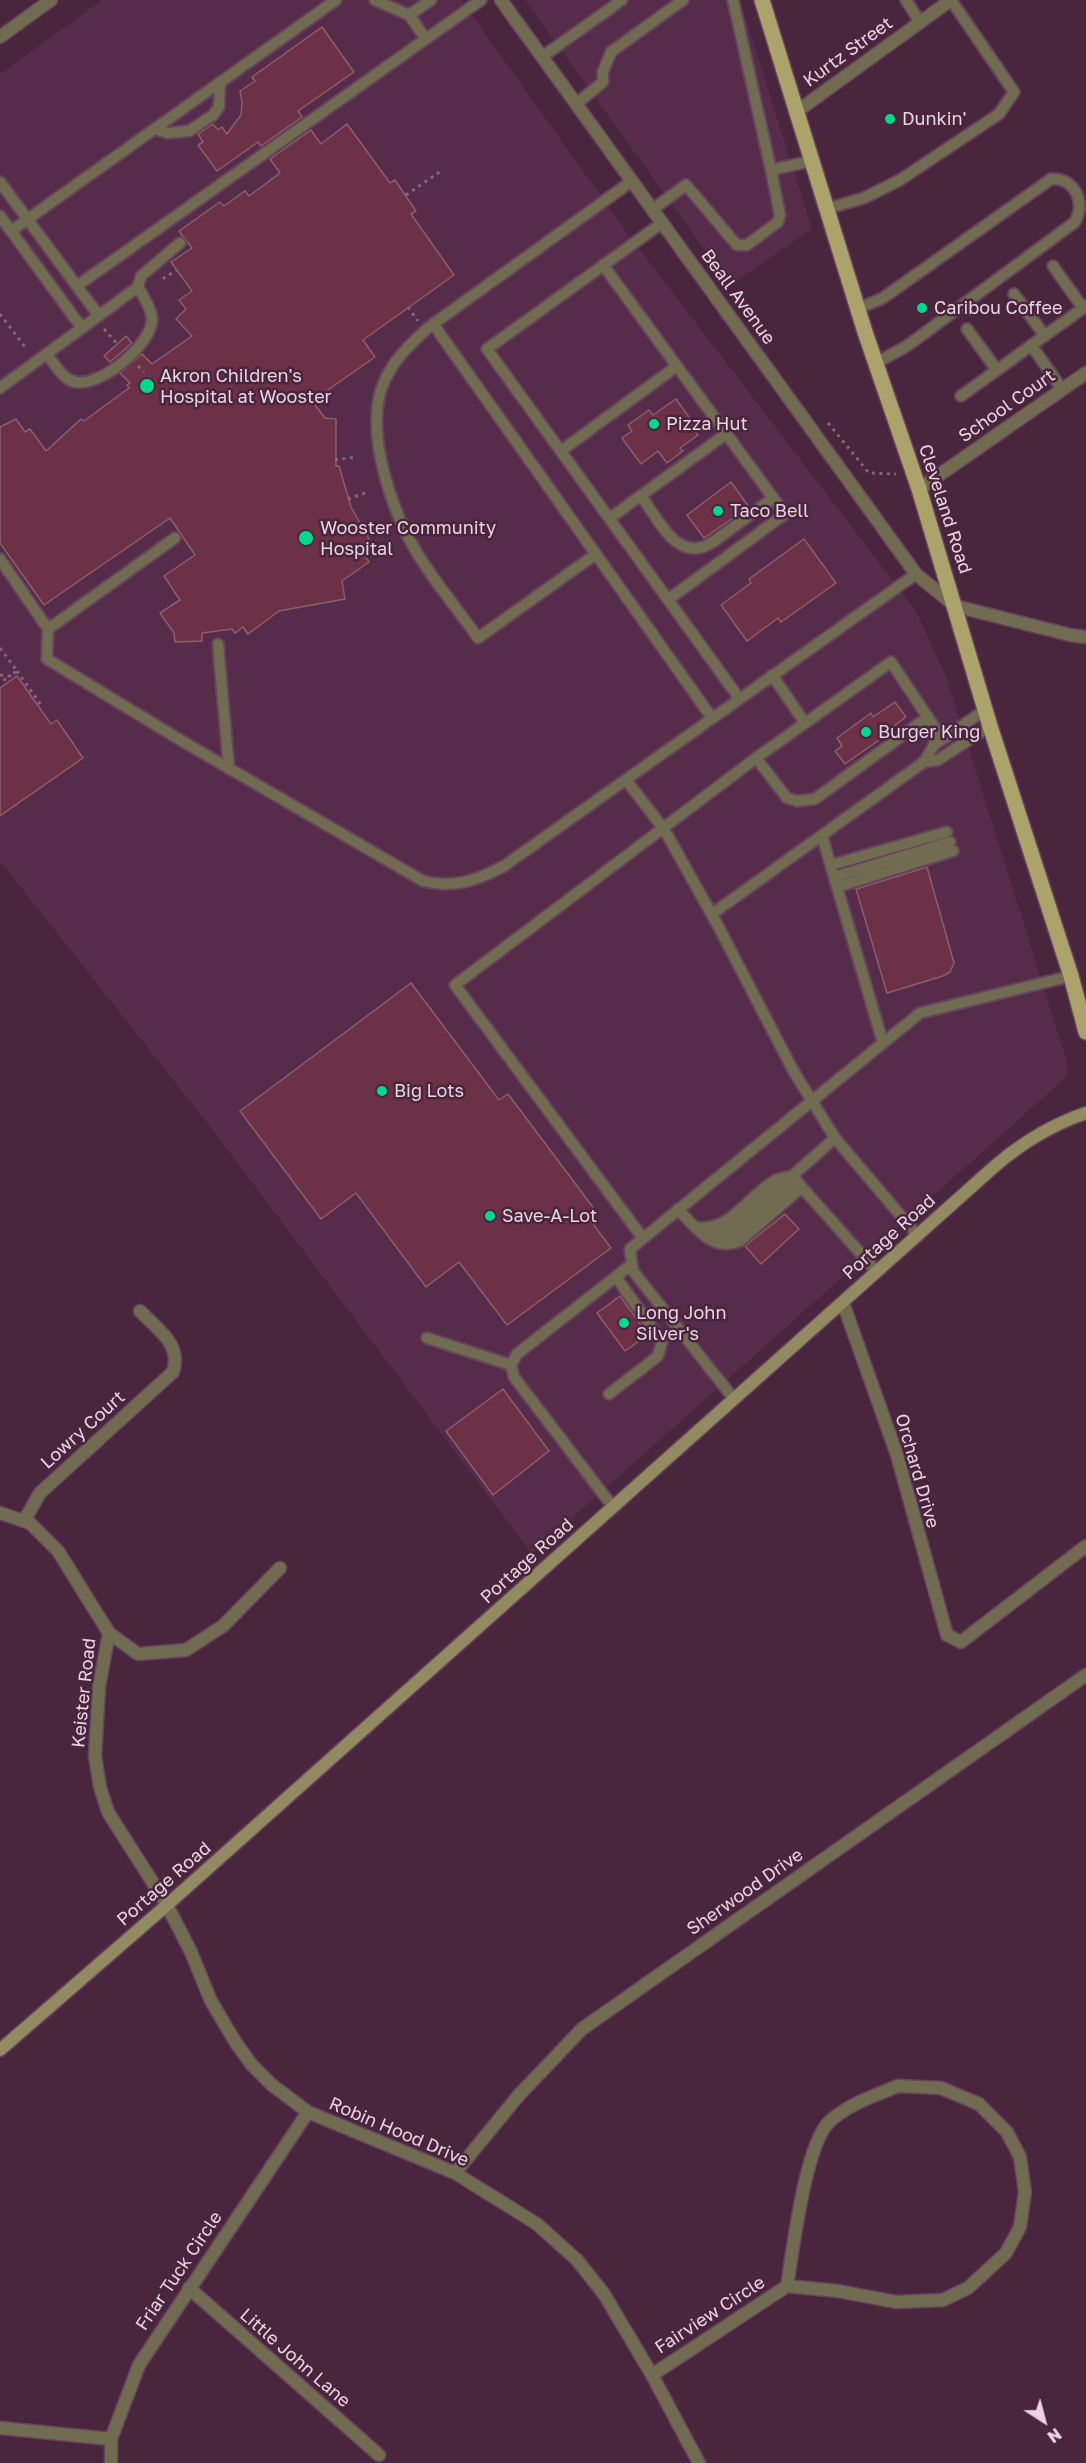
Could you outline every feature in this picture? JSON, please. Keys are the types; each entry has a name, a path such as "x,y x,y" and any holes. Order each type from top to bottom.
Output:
{"main road":[{"name":"Cleveland Road","path":"762,0 858,309 919,489 990,726 1071,976 1086,1032"},
{"name":"Portage Road","path":"0,2050 167,1905 1016,1149 1063,1121 1086,1113"}],"street":[{"path":"0,37 51,0"},
{"name":"Beall Avenue","path":"501,0 916,574 955,606"},
{"name":"Kurtz Street","path":"796,112 951,0"},
{"name":"School Court","path":"919,489 1086,373"},
{"path":"955,606 1086,637"},
{"name":"Orchard Drive","path":"843,1303 897,1455 946,1635 961,1642 1086,1546"},
{"name":"Lowry Court","path":"24,1521 40,1493 173,1372 177,1360 174,1348 140,1311"},
{"name":"Keister Road","path":"0,1513 30,1523 58,1551 109,1633 99,1688 96,1733 95,1755 100,1787 108,1812 167,1905"},
{"path":"109,1633 138,1654 186,1650 224,1626 280,1568"},
{"name":"Sherwood Drive","path":"455,2173 519,2095 582,2029 1086,1675"},
{"name":"Robin Hood Drive","path":"167,1905 191,1952 210,2001 252,2065 272,2085 308,2112 455,2173 537,2224 577,2260 604,2294 652,2374 699,2463"},
{"name":"Fairview Circle","path":"652,2374 787,2286 838,2291 896,2302 943,2300 968,2288 1006,2253 1020,2227 1025,2192 1020,2157 1007,2132 979,2104 941,2088 898,2086 854,2104 827,2123 813,2152 799,2212 787,2286"},
{"name":"Friar Tuck Circle","path":"111,2463 111,2439 139,2365 308,2112"},
{"name":"Little John Lane","path":"189,2288 379,2455"},
{"path":"0,2428 111,2439"}],"lane":[{"path":"11,231 336,0"},
{"path":"375,0 409,15 426,39"},
{"path":"409,15 431,0"},
{"path":"77,286 482,0"},
{"path":"542,57 622,0"},
{"path":"576,104 603,82 603,72 611,52 683,0"},
{"path":"653,209 686,185 737,245 747,245 778,222 780,215 771,170 733,0"},
{"path":"906,0 920,22"},
{"path":"826,209 864,198 900,180 999,114 1014,92 951,0"},
{"path":"155,129 168,133 189,131 213,115 219,107 220,82"},
{"path":"771,170 811,160"},
{"path":"858,309 883,298 1051,179 1062,178 1073,186 1080,196 1083,207 1081,215 1075,222 908,346 876,363"},
{"path":"596,554 478,638 419,556 403,525 381,462 375,421 382,387 401,353 433,324 632,181"},
{"path":"0,182 99,316"},
{"path":"0,216 82,328"},
{"path":"662,223 487,349 739,698"},
{"path":"0,388 138,287 141,276 180,243"},
{"path":"603,265 785,514 669,599"},
{"path":"961,396 1085,307 1053,266"},
{"path":"47,354 69,380 83,383 98,380 108,374 143,342 150,329 152,318 146,299 138,287"},
{"path":"1014,294 1045,336"},
{"path":"433,324 712,718"},
{"path":"967,329 997,370"},
{"path":"1031,345 1062,389"},
{"path":"561,451 677,366"},
{"path":"610,518 726,434"},
{"path":"641,496 674,541 692,550 704,548 773,498"},
{"path":"48,628 176,538"},
{"path":"0,559 48,628 47,659 229,769 423,881 447,885 485,876 504,866 916,574"},
{"path":"218,644 229,769"},
{"path":"642,1238 455,985 756,758 891,662 938,731 934,745 924,762 711,914"},
{"path":"772,675 805,723"},
{"path":"934,745 986,710"},
{"path":"756,758 788,798 805,801 815,799 928,717"},
{"path":"924,762 938,760 990,726"},
{"path":"626,780 664,829 812,1101 835,1138 918,1236"},
{"path":"822,836 883,1043"},
{"path":"831,865 950,842 836,882"},
{"path":"734,1399 633,1271 630,1249 920,1013 1071,976"},
{"path":"678,1209 700,1232 719,1244 730,1246 740,1241 835,1138"},
{"path":"700,1232 719,1234 729,1229 797,1181"},
{"path":"797,1181 877,1272"},
{"path":"510,1365 517,1354 632,1264"},
{"path":"609,1394 658,1356 662,1342 616,1277"},
{"path":"427,1338 510,1365"},
{"path":"510,1365 514,1377 613,1507"}],"path":[{"path":"406,195 441,171"},
{"path":"163,279 176,270"},
{"path":"408,308 418,321"},
{"path":"0,314 24,347"},
{"path":"824,419 869,474 893,475 911,467"},
{"path":"335,460 356,457"},
{"path":"348,499 365,493"},
{"path":"0,648 41,705"},
{"path":"0,683 17,671"},
{"path":"0,675 10,676"}],"shaded area":[{"path":"102,0 461,0 628,234 916,611 947,679 1067,1062 1067,1073 1063,1080 532,1554 208,1124 0,861 0,74"},
{"path":"525,0 740,0 812,229 730,285"}],"building":[{"path":"322,27 354,72 298,111 302,117 261,146 258,142 217,171 198,145 203,142 198,134 213,124 218,130 222,127 227,134 241,115 240,91 255,81 252,77"},
{"path":"347,124 390,183 395,180 416,211 411,214 454,275 363,340 375,357 312,401 325,418 336,419 336,466 339,466 351,507 369,539 358,547 369,562 342,581 345,599 279,611 248,634 243,627 235,633 232,629 202,633 202,641 175,642 174,633 160,613 180,600 164,576 195,555 170,518 44,605 0,543 0,427 16,419 25,432 30,429 46,451 81,419 84,421 129,388 127,385 130,383 120,373 142,354 152,364 192,336 176,319 186,309 179,300 192,291 171,262 192,248 179,231 220,202 224,206 245,191 249,196 280,173 270,159 311,130 321,144"},
{"path":"126,336 132,343 110,362 104,356"},
{"path":"676,399 694,424 691,426 698,435 680,448 683,451 667,463 658,451 641,464 622,438 632,431 628,425 649,410 653,415"},
{"name":"Taco Bell","path":"731,482 749,507 704,538 687,515"},
{"path":"804,539 836,583 781,622 778,618 747,641 721,605 751,583 749,579"},
{"path":"17,676 51,724 57,720 83,758 0,816 0,688"},
{"name":"Burger King","path":"895,702 906,717 887,731 889,733 845,764 835,751 842,746 837,738 871,713 873,717"},
{"path":"927,867 954,963 950,972 943,976 887,993 856,889"},
{"path":"411,983 499,1100 508,1094 595,1210 587,1216 611,1248 507,1325 459,1262 426,1287 356,1193 321,1219 240,1111"},
{"path":"785,1214 799,1229 761,1264 745,1246"},
{"name":"Long John Silver's","path":"620,1296 648,1335 625,1351 597,1313"},
{"path":"503,1389 549,1451 493,1495 446,1431"}],"place":[{"name":"Dunkin'","path":"890,119"},
{"name":"Caribou Coffee","path":"922,308"},
{"name":"Akron Children's Hospital at Wooster","path":"147,386"},
{"name":"Pizza Hut","path":"654,424"},
{"name":"Taco Bell","path":"718,511"},
{"name":"Wooster Community Hospital","path":"306,538"},
{"name":"Burger King","path":"866,732"},
{"name":"Big Lots","path":"382,1091"},
{"name":"Save-A-Lot","path":"490,1216"},
{"name":"Long John Silver's","path":"624,1323"}]}
